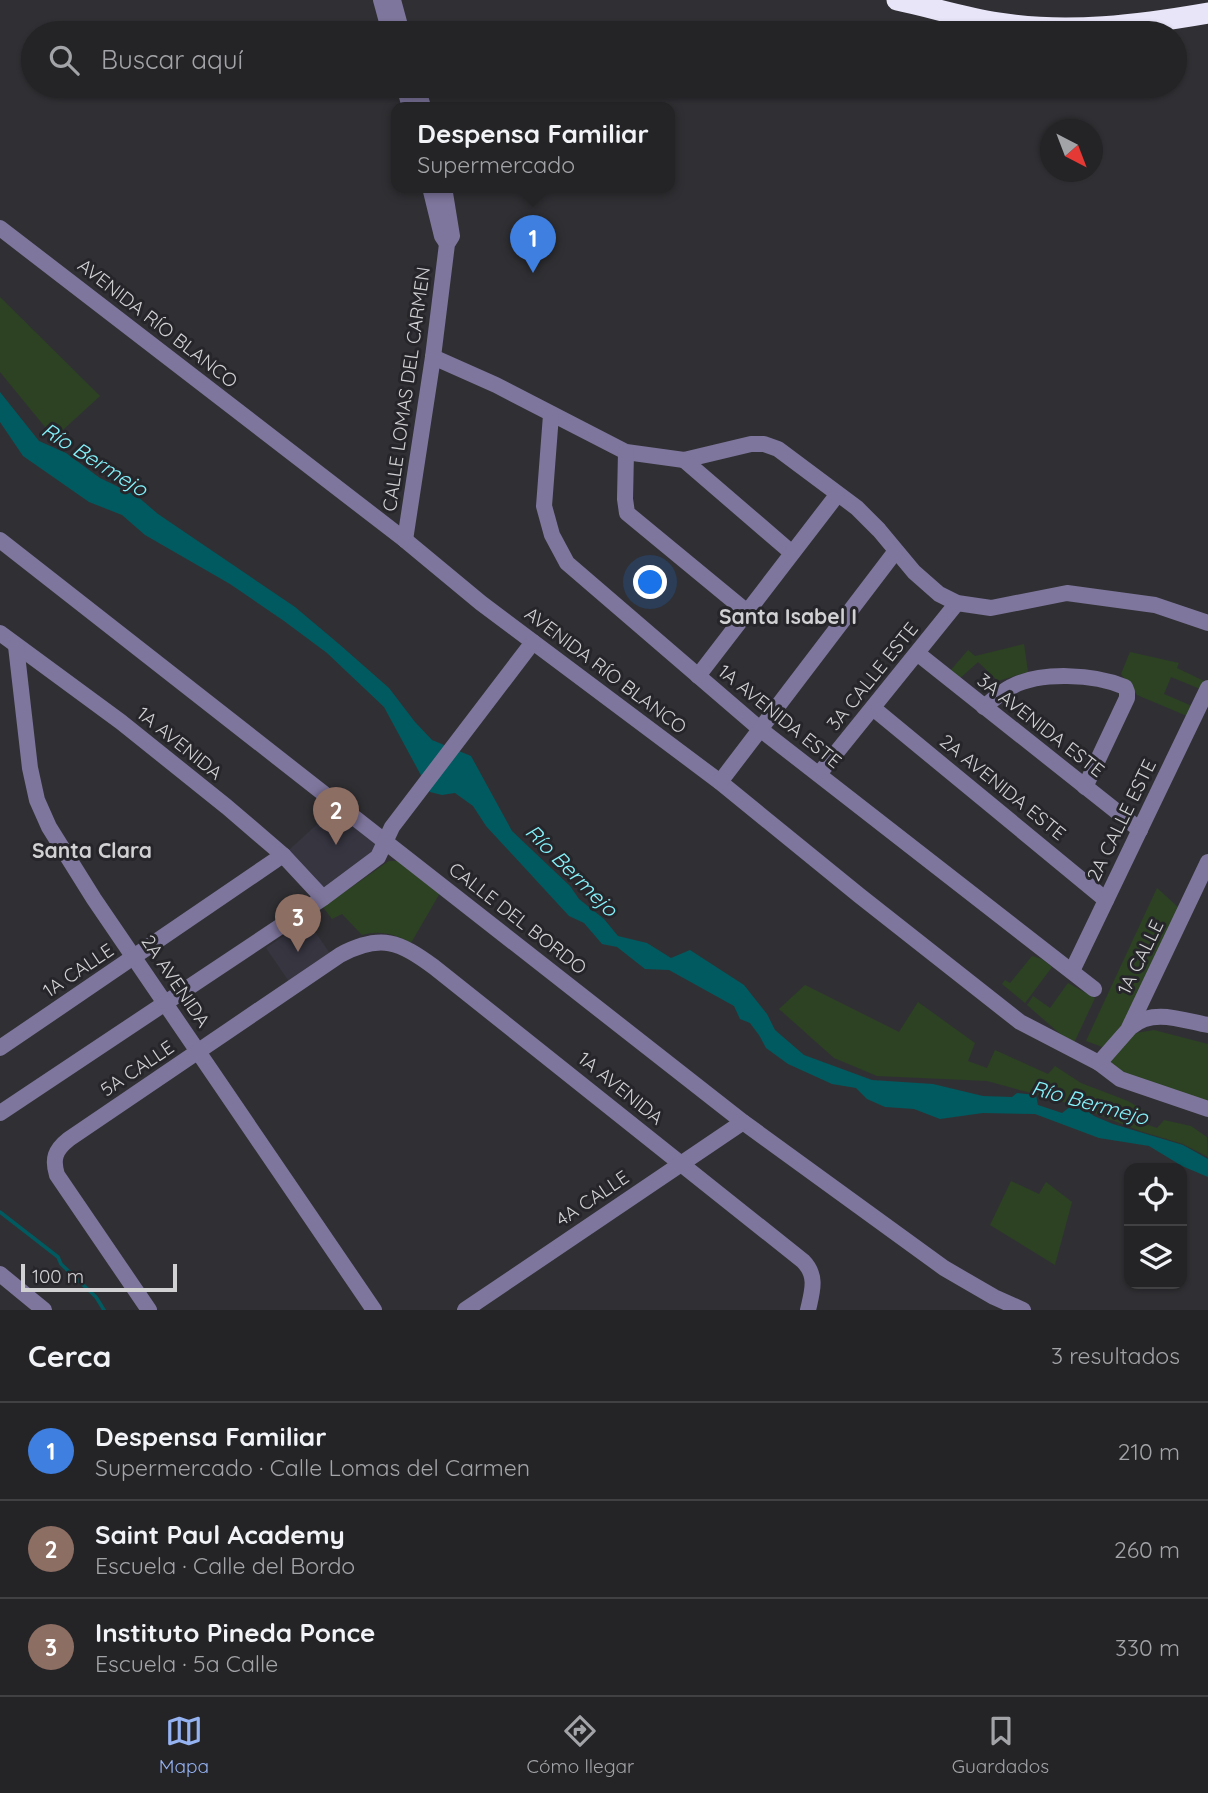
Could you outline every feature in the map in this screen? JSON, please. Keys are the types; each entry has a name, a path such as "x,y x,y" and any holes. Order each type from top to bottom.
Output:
{"highway":[{"path":"897,0 994,21"},
{"path":"1167,21 1208,13"}],"street":[{"path":"381,0 387,21"},
{"path":"393,0 399,21"},
{"name":"CALLE LOMAS DEL CARMEN","path":"431,193 442,236 447,244"},
{"name":"CALLE LOMAS DEL CARMEN","path":"405,540 447,244 452,236 445,193"},
{"name":"AVENIDA RÍO BLANCO","path":"0,228 533,642 720,782 1020,1022 1100,1063 1121,1079 1208,1109"},
{"path":"433,357 496,385 626,452 684,460 751,444 764,444 778,449 857,508 914,572 939,594 957,603 991,608 1067,593 1155,605 1208,623"},
{"name":"1A AVENIDA ESTE","path":"551,415 544,506 552,535 567,563 760,729 1094,989"},
{"path":"626,452 627,513 747,612"},
{"path":"684,460 792,553"},
{"path":"698,676 837,495"},
{"name":"CALLE DEL BORDO","path":"0,540 743,1122 944,1268 994,1297 1023,1310"},
{"path":"720,782 895,552"},
{"name":"3A CALLE ESTE","path":"820,774 957,603"},
{"name":"1A AVENIDA","path":"0,633 121,722 283,855 323,898"},
{"path":"1,1110 166,1003 378,858 392,827 533,642"},
{"name":"2A AVENIDA","path":"16,646 30,768 37,800 59,844 374,1310"},
{"name":"3A AVENIDA ESTE","path":"917,653 1139,830"},
{"path":"984,707 1012,686 1059,675 1125,687 1127,698 1085,787"},
{"name":"2A CALLE ESTE","path":"1072,971 1208,688"},
{"name":"2A AVENIDA ESTE","path":"873,708 1106,900"},
{"name":"1A CALLE","path":"0,1048 283,855"},
{"name":"1A CALLE","path":"1100,1063 1128,1030 1208,862"},
{"name":"5A CALLE","path":"149,1310 57,1175 54,1158 61,1145 355,947 377,943 401,945 411,950"},
{"name":"1A AVENIDA","path":"411,950 533,1044 803,1261 811,1273 813,1288 807,1310"},
{"path":"1128,1030 1142,1018 1159,1016 1208,1025"},
{"name":"4A CALLE","path":"465,1310 743,1122"},
{"path":"4,1282 44,1310"}],"shaded area":[{"path":"336,807 378,840 374,854 322,892 289,850"},
{"path":"307,920 331,955 290,983 266,948"}],"green space":[{"path":"0,297 100,396 54,438 0,372"},
{"path":"1024,644 1028,672 998,681 978,662 958,680 950,671 968,650 975,656"},
{"path":"1130,652 1179,663 1177,668 1204,681 1200,689 1171,677 1164,694 1192,706 1187,716 1137,695 1121,674"},
{"path":"389,861 398,861 440,893 411,943 387,934 362,935 342,914 332,919 323,907"},
{"path":"1157,888 1179,908 1129,1015 1105,1048 1086,1041"},
{"path":"1032,956 1042,959 1052,967 1025,1003 1002,984 1005,980 1010,983"},
{"path":"1068,983 1095,998 1073,1045 1027,1005 1033,996 1050,1008"},
{"path":"805,985 899,1032 918,1002 975,1043 968,1061 987,1068 995,1050 1048,1074 1055,1066 1081,1083 1128,1101 1143,1110 1142,1123 1157,1128 1164,1120 1191,1126 1207,1137 1208,1157 1183,1144 1140,1131 1071,1104 987,1081 877,1076 834,1058 779,1009"},
{"path":"1154,1030 1208,1044 1208,1102 1119,1073 1107,1059 1130,1034"},
{"path":"1011,1181 1039,1194 1046,1182 1072,1202 1055,1265 990,1225"}],"water":[{"path":"0,392 39,441 66,453 100,478 137,496 158,514 295,607 389,688 432,740 471,756 512,831 570,886 579,899 604,919 618,936 647,943 671,958 690,950 744,985 767,1014 775,1030 804,1055 872,1080 933,1084 983,1096 1012,1097 1017,1093 1036,1095 1038,1105 1062,1113 1071,1106 1086,1110 1113,1124 1183,1145 1208,1159 1208,1177 1187,1168 1187,1163 1177,1163 1149,1146 1099,1138 1035,1114 983,1113 940,1119 914,1109 885,1107 867,1099 856,1088 832,1084 788,1064 766,1048 750,1023 740,1019 734,1006 669,970 645,969 617,947 602,944 584,923 569,916 486,826 473,806 455,793 442,795 430,792 384,707 327,653 230,584 145,535 122,515 89,502 23,456 0,422"}],"waterway":[{"path":"0,1212 58,1257 61,1264 96,1297 104,1310"}],"place":[{"name":"Despensa Familiar","path":"533,273"},
{"name":"Saint Paul Academy","path":"336,845"},
{"name":"Instituto Pineda Ponce","path":"298,952"}],"district":[{"name":"Santa Isabel I","path":"788,616"},
{"name":"Santa Clara","path":"92,850"}],"water label":[{"name":"Río Bermejo","path":"95,459"},
{"name":"Río Bermejo","path":"572,870"},
{"name":"Río Bermejo","path":"1090,1102"}]}
